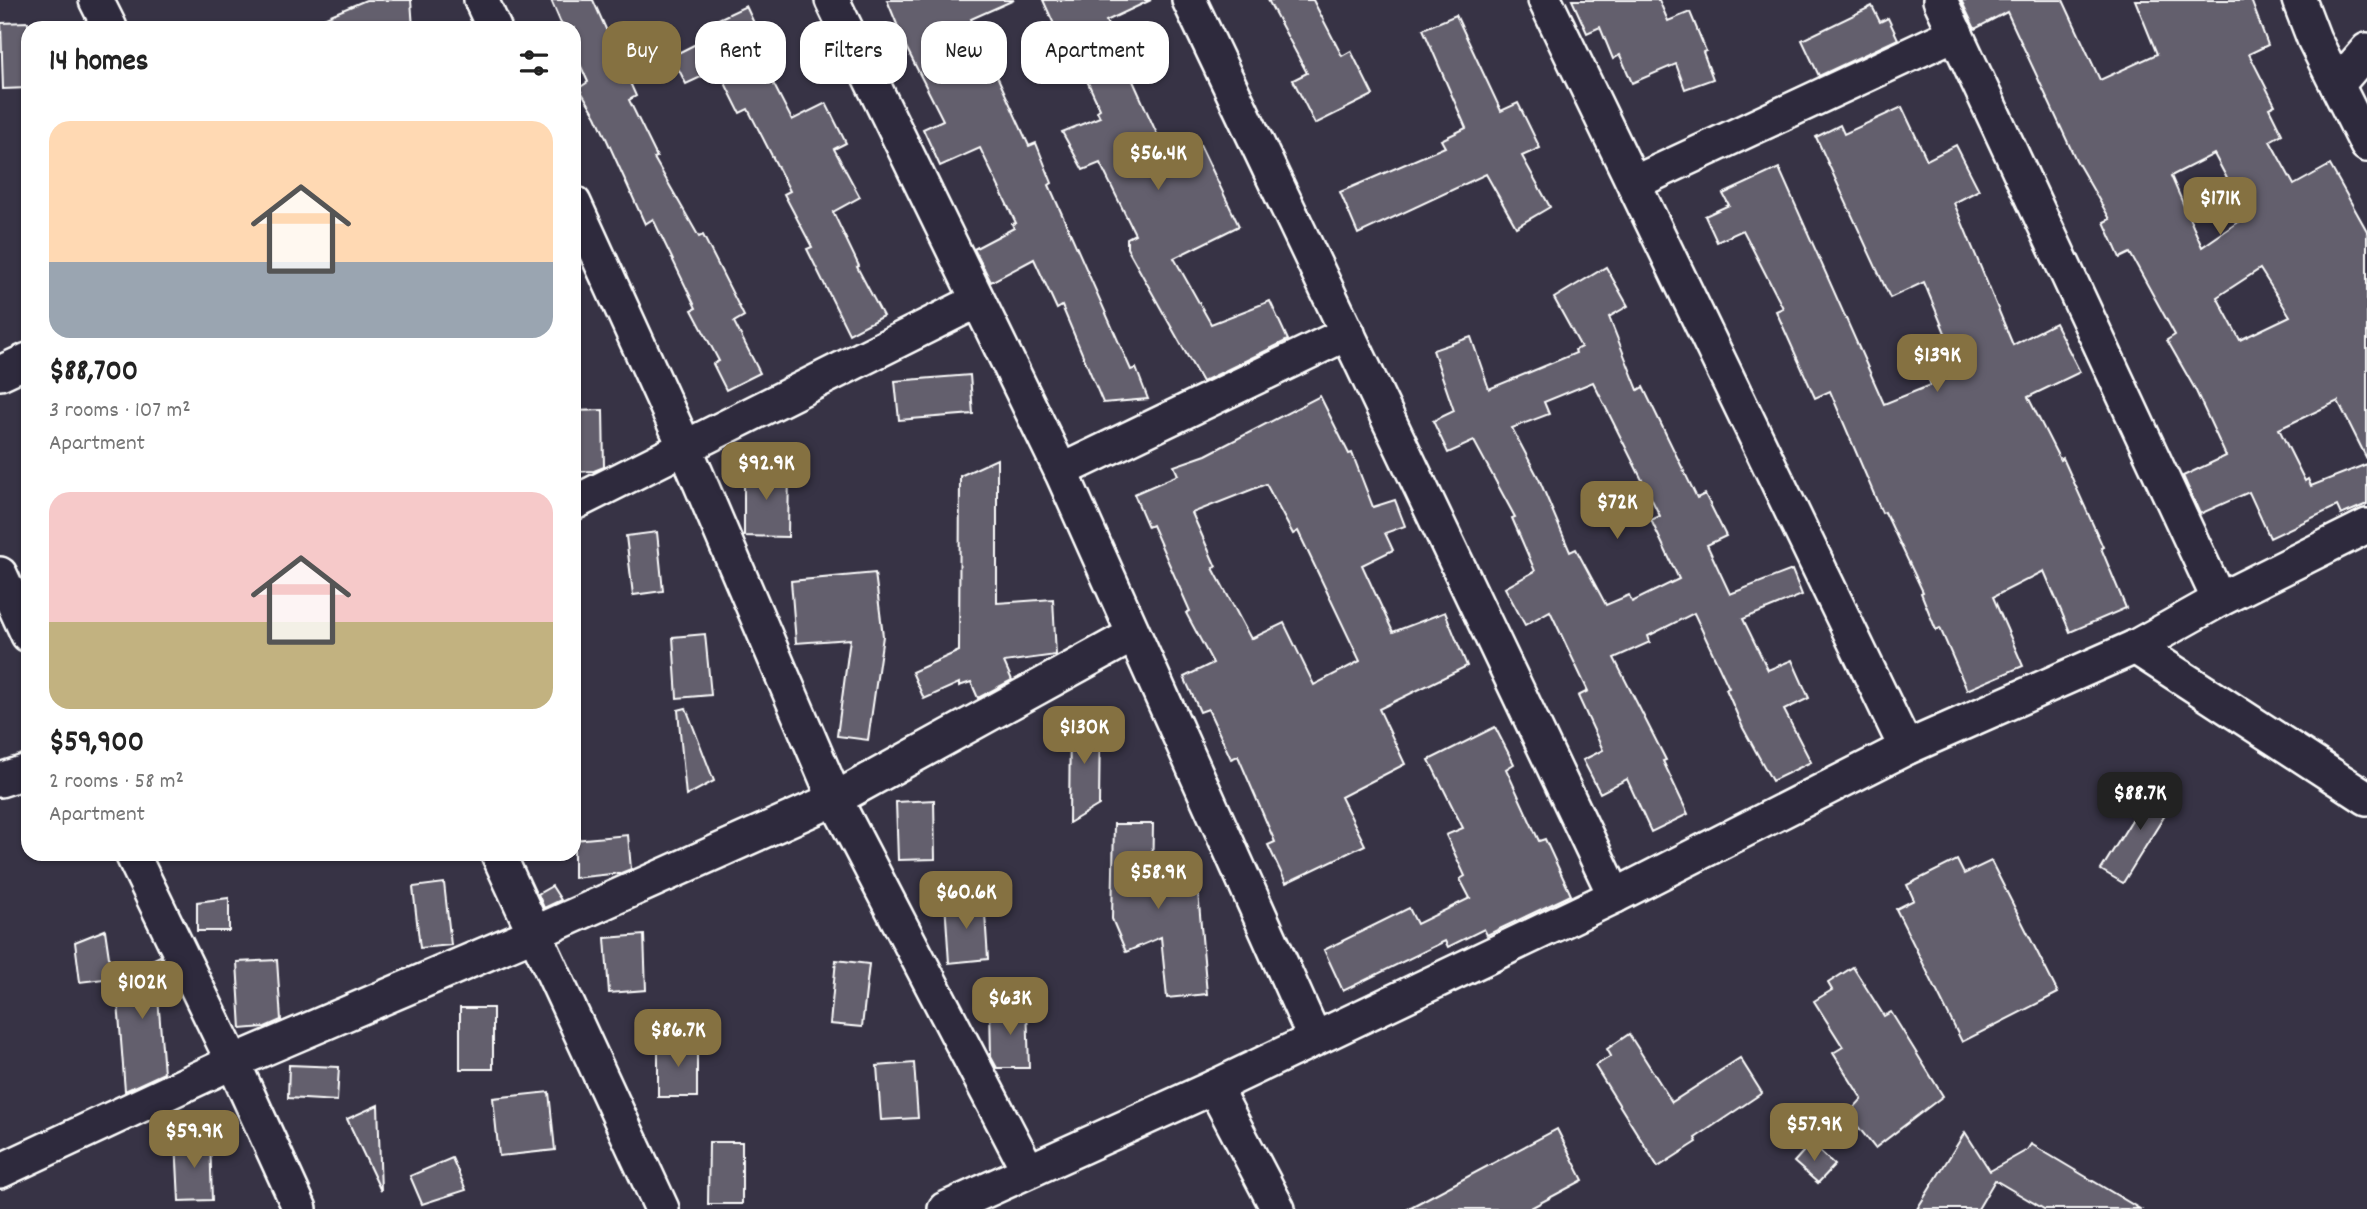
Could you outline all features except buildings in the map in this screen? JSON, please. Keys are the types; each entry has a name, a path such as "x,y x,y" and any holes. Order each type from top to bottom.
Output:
{"street":[{"path":"96,0 106,21"},
{"path":"481,0 491,21"},
{"path":"832,0 1060,471 1314,1037"},
{"path":"1189,0 1615,896"},
{"path":"1545,0 1906,748"},
{"path":"1940,0 2219,600"},
{"path":"2299,0 2367,145"},
{"path":"1634,183 1956,33"},
{"path":"2337,85 2367,50"},
{"path":"581,218 684,445 835,799 1028,1170"},
{"path":"581,499 684,445 977,301"},
{"path":"1060,471 1348,333"},
{"path":"0,373 21,363"},
{"path":"944,1209 1214,1087 1314,1037 1615,896 1906,748 2135,647 2219,600 2367,526"},
{"path":"0,575 21,620"},
{"path":"0,1171 233,1062 535,933 835,799 1133,635"},
{"path":"2135,647 2367,798"},
{"path":"0,780 21,773"},
{"path":"135,861 233,1062 300,1209"},
{"path":"501,861 663,1209"},
{"path":"1214,1087 1278,1209"}]}
